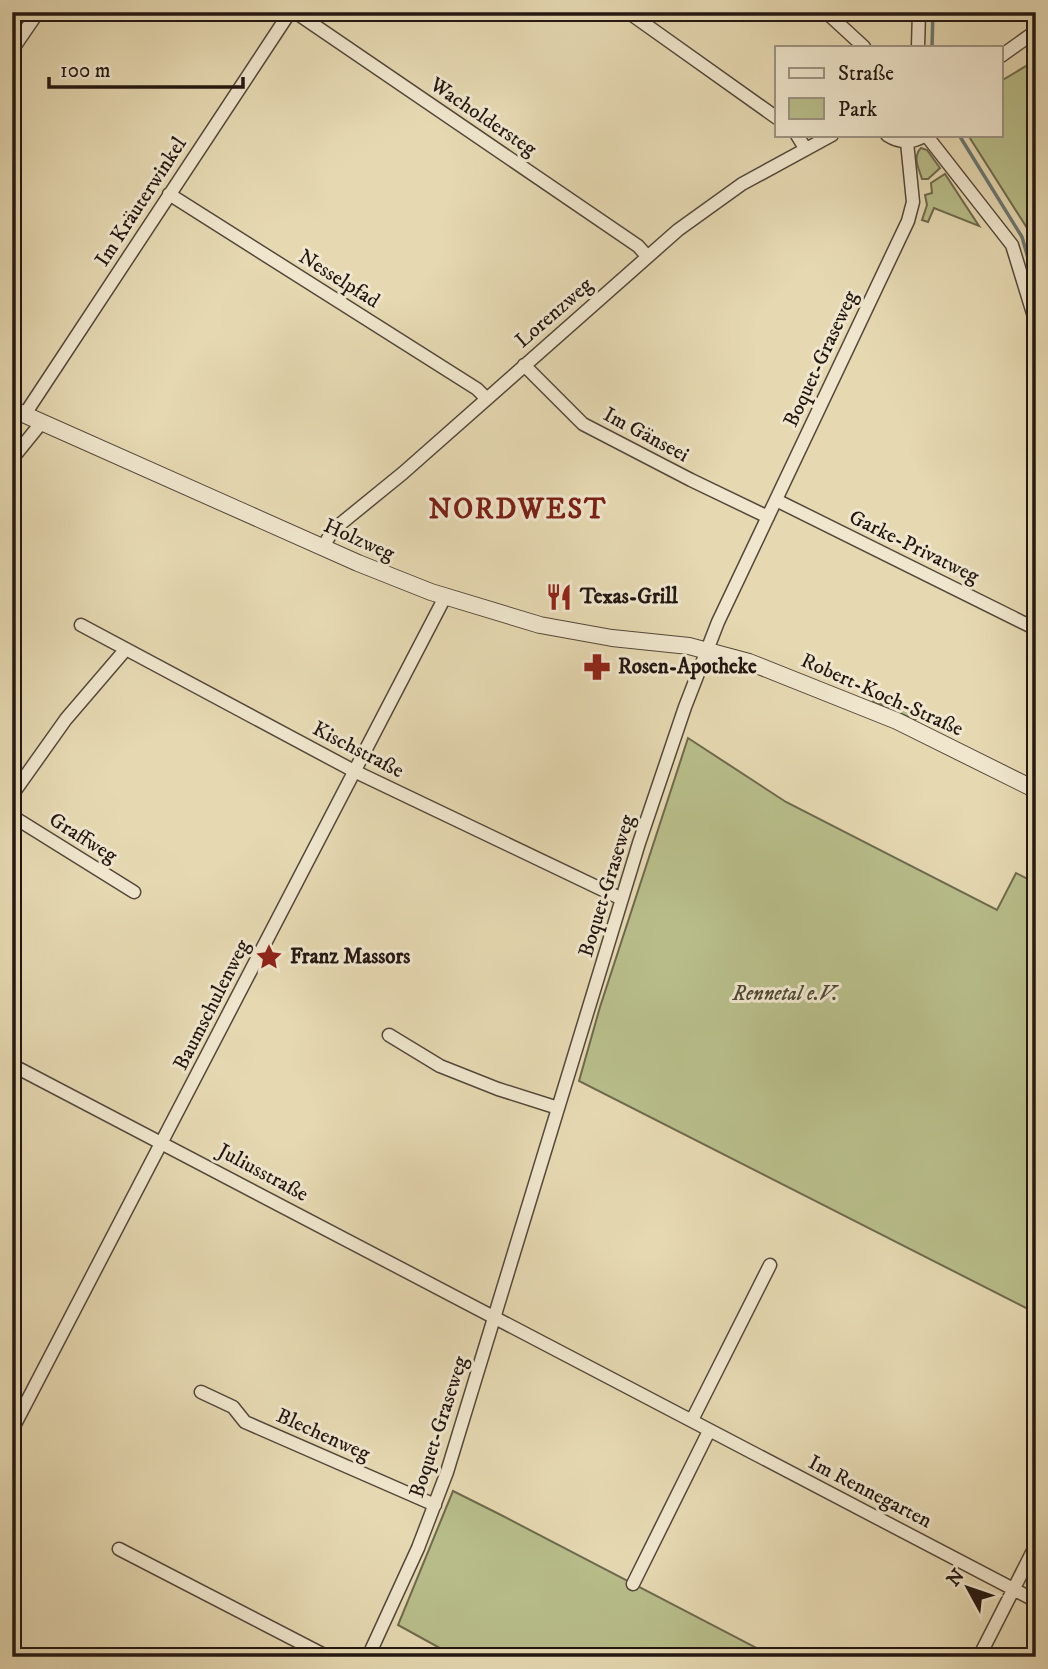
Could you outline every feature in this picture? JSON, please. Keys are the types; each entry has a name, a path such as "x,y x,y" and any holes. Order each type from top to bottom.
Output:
{"street":[{"path":"12,51 38,12"},
{"name":"Im Kräuterwinkel","path":"18,411 292,12"},
{"name":"Wacholdersteg","path":"292,12 626,238 647,256"},
{"path":"628,12 775,117"},
{"path":"826,12 863,46"},
{"path":"918,46 919,12"},
{"path":"1002,55 1036,30"},
{"path":"798,136 805,148"},
{"name":"Lorenzweg","path":"323,547 333,530 403,472 647,256 733,191 830,136"},
{"path":"889,136 897,141 907,142 924,136"},
{"path":"927,136 1012,245 1036,323"},
{"name":"Boquet-Graseweg","path":"368,1657 390,1613 435,1505 622,899 707,649 908,221 913,202 907,142"},
{"name":"Nesselpfad","path":"169,194 477,389 486,398"},
{"name":"Im Gänseei","path":"524,365 583,424 768,517"},
{"name":"Holzweg","path":"18,411 387,576 445,597 495,613 568,631 707,649"},
{"path":"12,459 42,422"},
{"name":"Garke-Privatweg","path":"776,500 1036,629"},
{"name":"Baumschulenweg","path":"12,1430 445,597"},
{"name":"Kischstraße","path":"81,625 354,771 622,899"},
{"path":"12,794 66,719 126,649"},
{"name":"Robert-Koch-Straße","path":"707,649 776,671 897,721 1036,790"},
{"name":"Graffweg","path":"12,816 134,892"},
{"path":"389,1035 440,1066 498,1089 558,1108"},
{"name":"Juliusstraße","path":"12,1065 495,1317"},
{"path":"692,1420 770,1265"},
{"name":"Im Rennegarten","path":"495,1317 1036,1601"},
{"name":"Blechenweg","path":"201,1392 233,1407 245,1422 435,1505"},
{"path":"633,1584 709,1431"},
{"path":"979,1657 1036,1545"},
{"path":"119,1549 328,1657"}],"green space":[{"path":"1036,60 1036,246 969,136 1002,136 1002,80"},
{"path":"921,148 927,150 940,168 928,179 922,179 917,163"},
{"path":"945,174 979,226 934,208 928,222 922,220 927,205 925,195 932,193 931,183"},
{"path":"876,695 919,714 915,720 873,701"},
{"name":"Rennetal e.V.","path":"688,738 786,802 997,910 1016,873 1036,883 1036,1313 579,1081 600,1007"},
{"path":"453,1491 774,1657 456,1657 398,1625"}],"waterway":[{"path":"932,46 933,12"},
{"path":"960,136 1022,237 1036,286"}],"place":[{"name":"Texas-Grill","path":"559,597"},
{"name":"Rosen-Apotheke","path":"597,667"},
{"name":"Franz Massors","path":"269,957"}],"district":[{"name":"NORDWEST","path":"518,509"}]}
